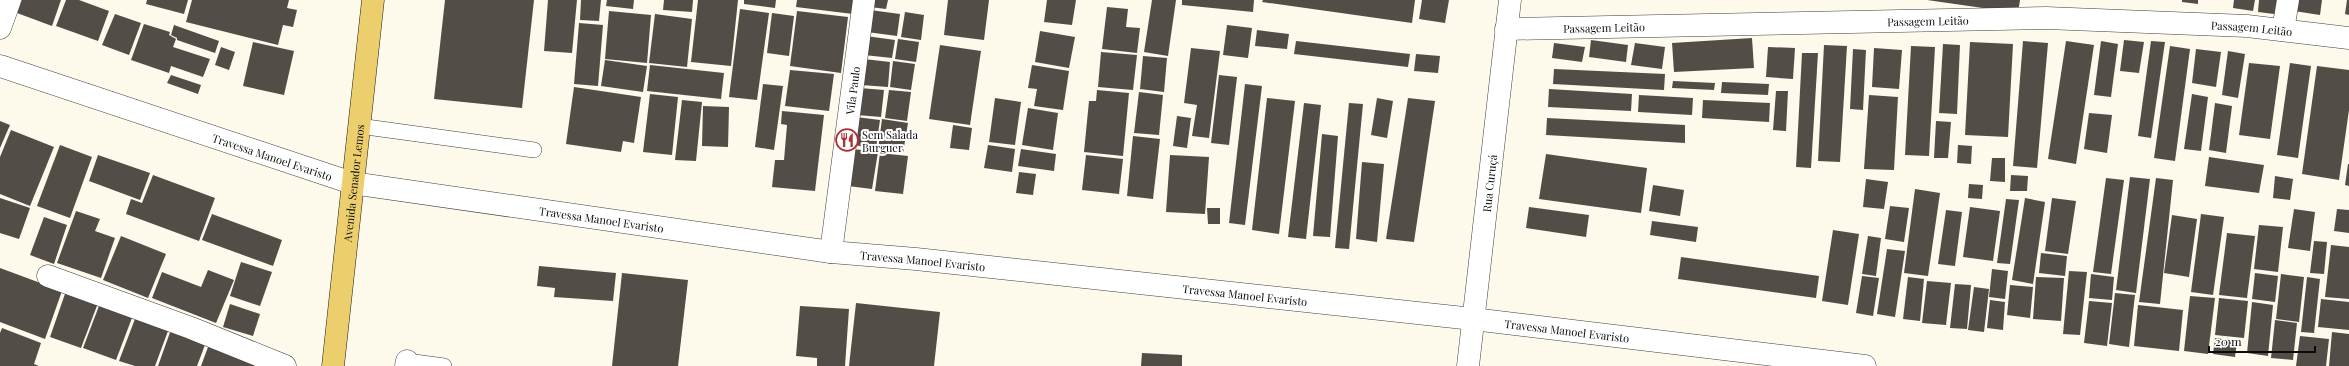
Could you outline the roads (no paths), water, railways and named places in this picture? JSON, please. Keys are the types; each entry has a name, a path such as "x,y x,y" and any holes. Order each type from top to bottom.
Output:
{"main road":[{"name":"Avenida Senador Lemos","path":"333,366 373,0"}],"street":[{"path":"0,28 10,0"},
{"name":"Vila Paulo","path":"831,252 864,0"},
{"name":"Rua Curuçá","path":"1468,366 1510,0"},
{"path":"2283,30 2288,0"},
{"name":"Passagem Leitão","path":"1506,29 2046,18 2246,26 2349,38"},
{"name":"Travessa Manoel Evaristo","path":"0,66 352,183 831,252 924,260 1473,319 1865,366"},
{"path":"48,276 191,328 285,366"}],"lane":[{"path":"359,126 534,150"},
{"path":"407,363 444,366"}],"place":[{"name":"Sem Salada Burguer","path":"847,140"}]}
